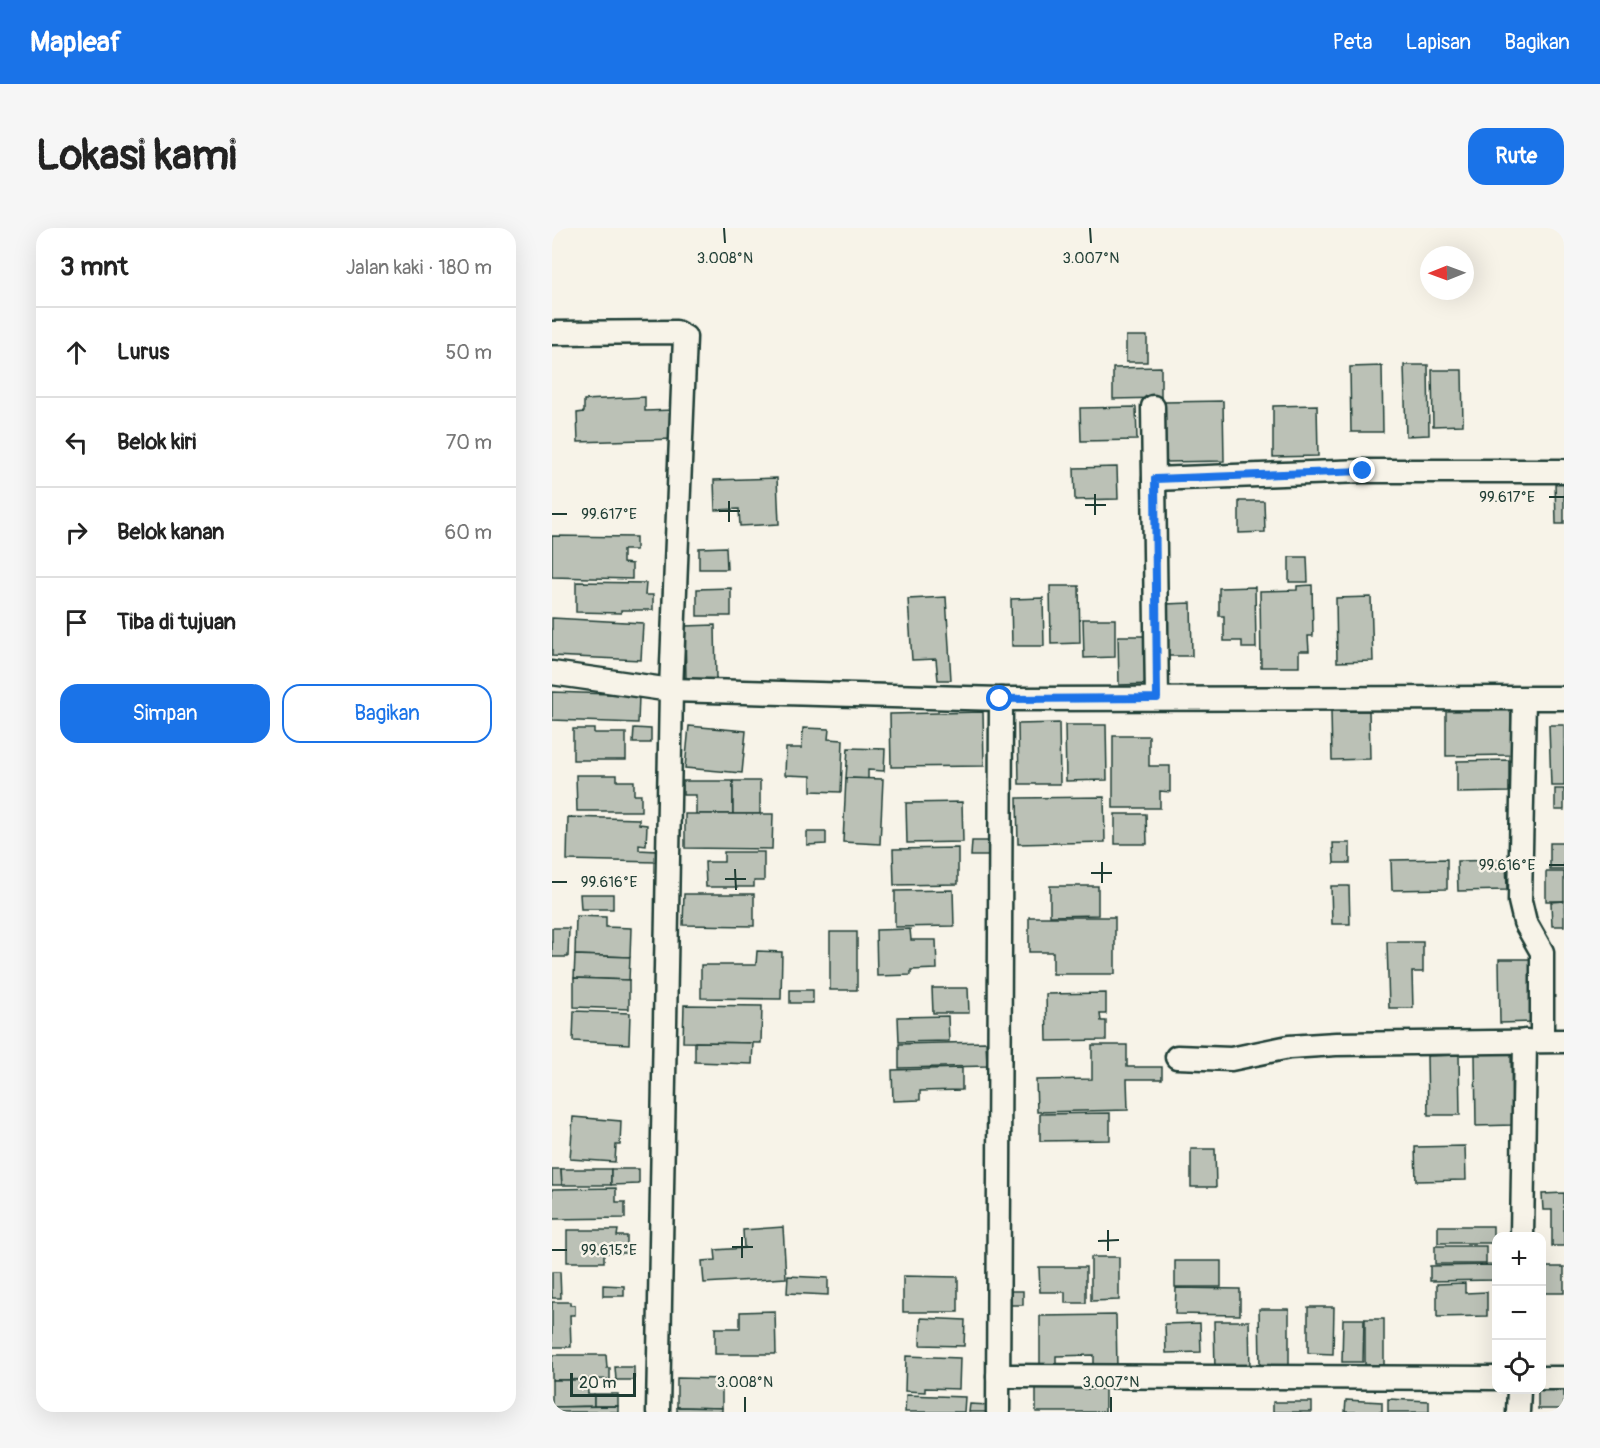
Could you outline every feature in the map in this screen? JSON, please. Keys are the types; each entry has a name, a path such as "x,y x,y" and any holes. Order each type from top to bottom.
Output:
{"street":[{"path":"552,333 676,332 685,338 671,690 658,1412"},
{"path":"1153,406 1157,698"},
{"path":"1155,479 1363,471 1564,471"},
{"path":"552,673 671,690 1000,699 1564,698"},
{"path":"998,1412 1000,699"},
{"path":"1522,1232 1544,1040 1542,951 1525,922 1520,901 1524,699"},
{"path":"1177,1057 1231,1059 1288,1047 1336,1044 1544,1040"},
{"path":"998,1376 1492,1378"},
{"path":"1546,1378 1564,1378"},
{"path":"1518,1412 1519,1394"}],"building":[{"path":"1126,336 1147,336 1147,362 1126,362"},
{"path":"1404,365 1428,365 1429,435 1406,436"},
{"path":"1382,366 1383,432 1351,432 1350,367"},
{"path":"1161,367 1161,398 1113,399 1113,368"},
{"path":"1432,370 1462,370 1463,425 1433,426"},
{"path":"645,397 645,411 673,410 674,439 578,442 577,413 584,412 584,400"},
{"path":"1223,401 1224,461 1166,462 1165,402"},
{"path":"1317,405 1318,456 1273,457 1273,406"},
{"path":"1136,407 1137,440 1081,441 1080,408"},
{"path":"1117,467 1118,499 1075,500 1074,468"},
{"path":"777,478 779,524 740,526 739,509 715,510 714,480"},
{"path":"1555,481 1564,481 1564,524 1556,524"},
{"path":"1239,501 1264,501 1265,532 1239,533"},
{"path":"552,536 636,537 636,550 623,550 623,563 632,564 632,579 552,577"},
{"path":"726,547 727,569 699,569 699,548"},
{"path":"1289,557 1307,557 1308,582 1289,582"},
{"path":"576,582 646,583 645,595 653,595 653,610 621,610 621,613 576,612"},
{"path":"1312,585 1313,636 1308,636 1309,651 1299,651 1299,667 1261,667 1260,591 1297,590 1297,586"},
{"path":"1050,586 1079,586 1080,643 1051,644"},
{"path":"1255,587 1256,648 1242,648 1242,641 1224,641 1224,616 1219,616 1219,588"},
{"path":"731,588 731,616 697,616 697,589"},
{"path":"946,597 951,680 938,680 936,659 912,660 908,599"},
{"path":"1371,597 1373,661 1337,662 1336,598"},
{"path":"1043,598 1044,646 1012,646 1011,599"},
{"path":"1191,603 1192,656 1166,656 1165,604"},
{"path":"552,618 643,623 641,660 552,656"},
{"path":"1083,619 1115,619 1115,657 1084,658"},
{"path":"715,625 716,680 686,681 685,626"},
{"path":"1118,636 1150,636 1151,684 1119,685"},
{"path":"552,692 639,695 638,723 552,720"},
{"path":"1511,709 1512,755 1446,756 1446,710"},
{"path":"1331,711 1369,711 1370,759 1332,760"},
{"path":"983,712 984,766 891,767 890,714"},
{"path":"1059,723 1060,784 1019,784 1018,724"},
{"path":"1065,725 1106,725 1107,780 1066,781"},
{"path":"1549,725 1564,725 1564,786 1551,786"},
{"path":"689,726 746,731 742,773 685,768"},
{"path":"634,728 651,729 651,743 633,743"},
{"path":"803,728 829,729 828,739 843,740 841,792 811,791 811,776 785,775 786,748 802,748"},
{"path":"573,729 594,729 594,733 626,733 626,760 573,760"},
{"path":"1113,736 1149,736 1149,766 1170,766 1170,792 1160,791 1160,808 1113,808"},
{"path":"848,748 885,749 884,771 868,770 868,779 846,778"},
{"path":"1509,760 1509,792 1457,793 1457,761"},
{"path":"576,775 617,775 617,781 634,781 634,795 641,795 641,811 577,811"},
{"path":"846,778 883,779 880,844 843,842"},
{"path":"683,781 733,781 733,814 696,814 696,795 683,795"},
{"path":"733,781 760,781 760,814 733,814"},
{"path":"1555,789 1564,789 1564,810 1555,810"},
{"path":"1104,797 1105,842 1018,844 1017,798"},
{"path":"962,802 963,842 907,843 906,803"},
{"path":"685,814 773,814 772,849 685,848"},
{"path":"1115,814 1146,814 1147,844 1115,844"},
{"path":"568,817 639,819 639,824 647,825 646,846 639,845 639,850 657,851 656,862 567,860"},
{"path":"807,832 826,832 826,844 807,845"},
{"path":"972,841 992,841 992,856 971,856"},
{"path":"1333,843 1350,843 1350,863 1334,863"},
{"path":"1550,843 1564,843 1564,870 1550,870"},
{"path":"958,848 958,884 894,885 893,849"},
{"path":"724,852 764,852 764,881 754,881 754,887 706,887 705,862 724,862"},
{"path":"1447,859 1447,889 1392,890 1391,860"},
{"path":"1506,860 1507,890 1458,891 1457,861"},
{"path":"1546,872 1564,872 1564,901 1546,901"},
{"path":"1050,886 1098,886 1098,915 1050,916"},
{"path":"1331,886 1349,886 1350,924 1332,924"},
{"path":"953,890 954,926 895,927 895,891"},
{"path":"580,894 613,894 613,909 581,909"},
{"path":"684,894 754,894 754,926 683,925"},
{"path":"1564,901 1564,926 1552,926 1551,902"},
{"path":"576,916 606,917 606,927 631,928 630,957 575,955"},
{"path":"1029,917 1115,917 1115,974 1053,974 1053,952 1029,952"},
{"path":"552,928 569,928 568,957 552,957"},
{"path":"910,929 911,940 936,940 937,969 911,970 911,975 877,976 876,930"},
{"path":"830,932 857,932 857,990 830,990"},
{"path":"1387,942 1423,942 1423,972 1412,972 1413,1008 1389,1008"},
{"path":"757,951 782,952 781,999 701,998 701,965 756,965"},
{"path":"575,955 630,957 629,980 574,978"},
{"path":"1499,959 1532,959 1533,1022 1500,1023"},
{"path":"574,978 629,980 629,1009 574,1007"},
{"path":"932,988 968,988 969,1013 933,1013"},
{"path":"790,990 813,990 813,1003 790,1003"},
{"path":"1106,993 1106,1014 1100,1014 1101,1021 1106,1021 1106,1040 1047,1041 1046,994"},
{"path":"684,1005 762,1006 761,1043 683,1042"},
{"path":"574,1011 630,1013 629,1044 573,1041"},
{"path":"948,1016 949,1041 899,1042 898,1017"},
{"path":"695,1042 753,1043 752,1064 695,1062"},
{"path":"986,1042 987,1066 899,1068 899,1044"},
{"path":"1092,1045 1127,1045 1127,1067 1162,1067 1162,1079 1127,1079 1128,1110 1037,1112 1036,1080 1092,1079"},
{"path":"1511,1053 1512,1125 1476,1126 1475,1054"},
{"path":"1459,1055 1460,1115 1428,1115 1427,1056"},
{"path":"962,1068 962,1090 920,1091 920,1100 893,1101 892,1070"},
{"path":"1110,1113 1110,1140 1040,1141 1040,1114"},
{"path":"573,1117 621,1121 620,1145 616,1145 615,1162 570,1159"},
{"path":"1465,1146 1466,1180 1416,1181 1415,1147"},
{"path":"1191,1149 1215,1149 1216,1187 1191,1187"},
{"path":"552,1169 561,1169 562,1185 552,1185"},
{"path":"561,1169 611,1169 611,1185 562,1185"},
{"path":"611,1169 639,1169 639,1184 611,1185"},
{"path":"616,1188 616,1202 625,1202 625,1218 552,1219 552,1189"},
{"path":"1564,1193 1564,1246 1552,1246 1552,1210 1543,1210 1542,1194"},
{"path":"1438,1226 1493,1226 1492,1243 1438,1243"},
{"path":"783,1227 786,1278 704,1283 702,1261 716,1260 715,1250 744,1248 743,1230"},
{"path":"567,1230 618,1230 617,1236 627,1236 627,1253 604,1253 604,1262 567,1262"},
{"path":"1435,1246 1486,1246 1486,1264 1435,1264"},
{"path":"1091,1257 1119,1257 1119,1300 1091,1301"},
{"path":"1175,1261 1221,1261 1221,1287 1175,1287"},
{"path":"1492,1265 1492,1280 1430,1281 1430,1266"},
{"path":"1039,1267 1086,1267 1086,1303 1065,1303 1065,1292 1040,1292"},
{"path":"1546,1267 1564,1267 1564,1293 1546,1293"},
{"path":"552,1272 560,1272 561,1298 552,1298"},
{"path":"788,1276 828,1278 828,1295 787,1293"},
{"path":"903,1276 958,1277 958,1312 903,1312"},
{"path":"1465,1283 1465,1293 1487,1292 1487,1316 1437,1317 1437,1284"},
{"path":"603,1285 624,1286 624,1296 603,1296"},
{"path":"1176,1288 1240,1289 1240,1315 1175,1314"},
{"path":"1007,1291 1023,1291 1023,1305 1007,1305"},
{"path":"552,1302 570,1302 570,1305 575,1305 575,1315 570,1315 571,1347 552,1347"},
{"path":"1308,1307 1334,1307 1333,1354 1308,1353"},
{"path":"1259,1309 1289,1309 1289,1366 1260,1366"},
{"path":"775,1311 776,1354 715,1354 715,1328 740,1328 740,1312"},
{"path":"1116,1315 1117,1369 1094,1369 1094,1355 1056,1356 1056,1366 1040,1366 1040,1316"},
{"path":"921,1318 965,1320 964,1346 920,1345"},
{"path":"1343,1319 1364,1319 1363,1362 1342,1362"},
{"path":"1365,1319 1384,1319 1384,1369 1365,1369"},
{"path":"1214,1321 1249,1321 1250,1370 1215,1371"},
{"path":"1200,1323 1201,1352 1166,1353 1165,1324"},
{"path":"552,1355 606,1355 607,1368 610,1368 610,1379 552,1380"},
{"path":"906,1356 960,1358 959,1389 925,1388 925,1392 905,1391"},
{"path":"615,1367 634,1367 634,1380 616,1380"},
{"path":"677,1378 722,1379 722,1408 677,1407"},
{"path":"552,1380 587,1380 588,1394 594,1394 594,1406 552,1407"},
{"path":"1036,1383 1105,1383 1105,1412 1036,1412"},
{"path":"1546,1384 1564,1384 1564,1409 1538,1409 1538,1394 1546,1394"},
{"path":"594,1394 618,1394 618,1406 594,1406"},
{"path":"906,1395 965,1397 964,1412 905,1412"},
{"path":"1388,1399 1429,1401 1429,1412 1388,1412"},
{"path":"1346,1400 1382,1402 1382,1412 1345,1412"},
{"path":"1273,1402 1312,1402 1312,1412 1273,1412"},
{"path":"970,1404 989,1405 989,1412 969,1412"},
{"path":"618,1406 618,1412 552,1412 552,1407"},
{"path":"677,1407 722,1408 722,1412 677,1412"}],"route":[{"path":"1000,699 1157,698 1155,479 1363,471"}]}
